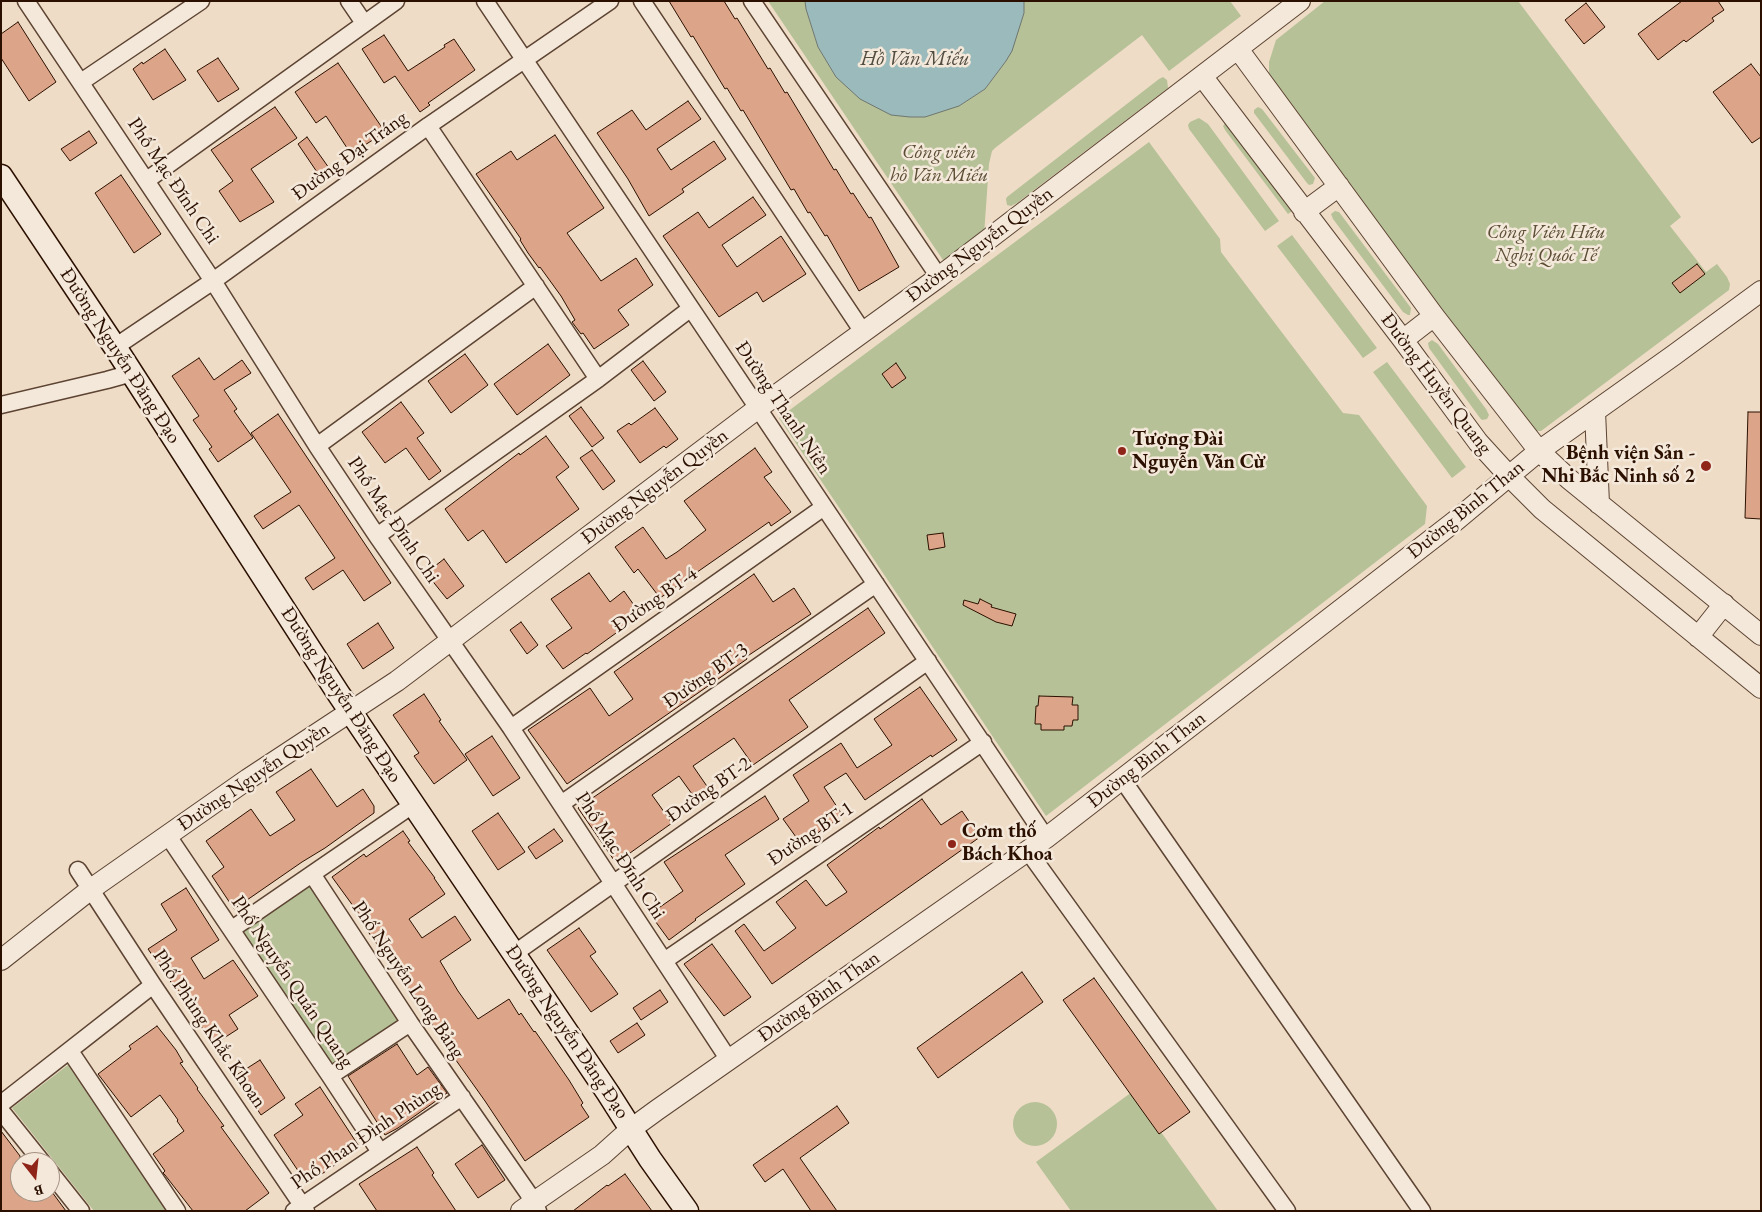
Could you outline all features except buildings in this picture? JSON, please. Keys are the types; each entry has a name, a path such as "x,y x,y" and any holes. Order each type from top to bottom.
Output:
{"main road":[{"name":"Đường Nguyễn Đăng Đạo","path":"1,176 132,372 350,711 515,953 650,1159 687,1211"}],"street":[{"name":"Phố Mạc Đĩnh Chi","path":"26,1 147,180 377,536 511,728 729,1060"},
{"path":"81,82 201,1"},
{"path":"349,1 364,23"},
{"path":"147,180 396,1"},
{"name":"Đường Thanh Niên","path":"485,1 523,61 1046,838"},
{"name":"Đường Đại Tráng","path":"115,347 213,281 428,126 610,1"},
{"path":"642,1 863,332"},
{"path":"752,1 940,277"},
{"name":"Đường Nguyễn Quyền","path":"1,960 91,889 248,779 397,681 757,410 940,277 1300,1"},
{"name":"Đường Huyền Quang","path":"1238,49 1434,316 1539,451 1599,504 1761,635"},
{"name":"Đường Huyền Quang","path":"1202,76 1403,340 1478,442 1509,476 1543,509 1761,688"},
{"path":"428,126 598,379"},
{"path":"1304,212 1339,186"},
{"path":"318,446 536,286"},
{"name":"Đường Bình Than","path":"530,1208 602,1155 632,1129 1046,838 1454,522 1539,451 1761,291"},
{"path":"377,536 598,379 690,309"},
{"path":"1403,340 1434,316"},
{"path":"1,405 107,380 132,372"},
{"path":"1595,411 1599,504"},
{"name":"Đường BT-4","path":"511,728 824,508"},
{"name":"Đường BT-3","path":"561,804 876,584"},
{"path":"1698,637 1724,604"},
{"name":"Đường BT-2","path":"515,953 928,661"},
{"name":"Đường BT-1","path":"664,961 983,742"},
{"path":"1122,779 1422,1211"},
{"path":"232,929 414,804"},
{"name":"Phố Nguyễn Quán Quang","path":"168,836 380,1152"},
{"path":"1028,851 1286,1211"},
{"name":"Phố Phùng Khắc Khoan","path":"78,870 301,1209"},
{"name":"Phố Nguyễn Long Bảng","path":"312,874 410,1023 462,1097 530,1208"},
{"path":"1,1104 153,986"},
{"path":"330,1076 410,1023"},
{"path":"70,1052 176,1211"},
{"name":"Phố Phan Đình Phùng","path":"301,1209 380,1152 462,1097"},
{"path":"1,1111 34,1152"},
{"path":"60,1185 81,1211"}],"green space":[{"name":"Công viên hồ Văn Miếu","path":"768,1 805,1 818,47 836,77 959,106 985,89 1006,61 1024,13 1024,1 1230,1 1241,16 1169,71 1142,35 995,148 992,151 989,164 984,235 945,263"},
{"name":"Công Viên Hữu Nghị Quốc Tế","path":"1325,1 1518,1 1681,217 1670,226 1706,272 1717,264 1727,277 1730,284 1729,290 1541,431 1536,431 1527,425 1269,79 1269,62 1276,40"},
{"path":"1163,77 1167,80 1168,88 1017,203 1011,206 1007,205 1007,197"},
{"path":"1258,107 1262,109 1315,178 1313,184 1309,185 1307,183 1254,113 1254,110"},
{"path":"1199,118 1208,124 1279,221 1265,231 1189,129 1188,125 1190,122"},
{"path":"1226,122 1296,208 1288,214 1225,130 1223,126"},
{"path":"1149,142 1220,239 1221,252 1343,413 1359,415 1427,506 1425,524 1046,816 779,418"},
{"path":"1335,211 1339,212 1411,308 1410,315 1403,312 1333,219 1331,214"},
{"path":"1292,235 1377,348 1363,358 1277,246"},
{"path":"1432,340 1438,344 1486,409 1489,415 1487,419 1482,420 1480,418 1429,348 1428,343"},
{"path":"1387,362 1466,467 1452,478 1373,372"},
{"path":"312,874 410,1023 330,1076 232,929"},
{"path":"68,1065 166,1211 94,1211 60,1168 60,1152 47,1152 12,1108"},
{"path":"1132,1092 1218,1211 1071,1211 1036,1162"},
{"path":"1035,1102 1047,1106 1053,1112 1057,1124 1053,1136 1047,1142 1035,1146 1023,1142 1017,1136 1013,1124 1017,1112 1023,1106"}],"water":[{"name":"Hồ Văn Miếu","path":"805,1 1024,1 1024,13 1012,51 985,89 959,106 925,117 910,117 891,115 860,99 836,77 818,47"}],"place":[{"name":"Tượng Đài Nguyễn Văn Cừ","path":"1122,451"},
{"name":"Bệnh viện Sản - Nhi Bắc Ninh số 2","path":"1706,466"},
{"name":"Cơm thố Bách Khoa","path":"952,844"}]}
